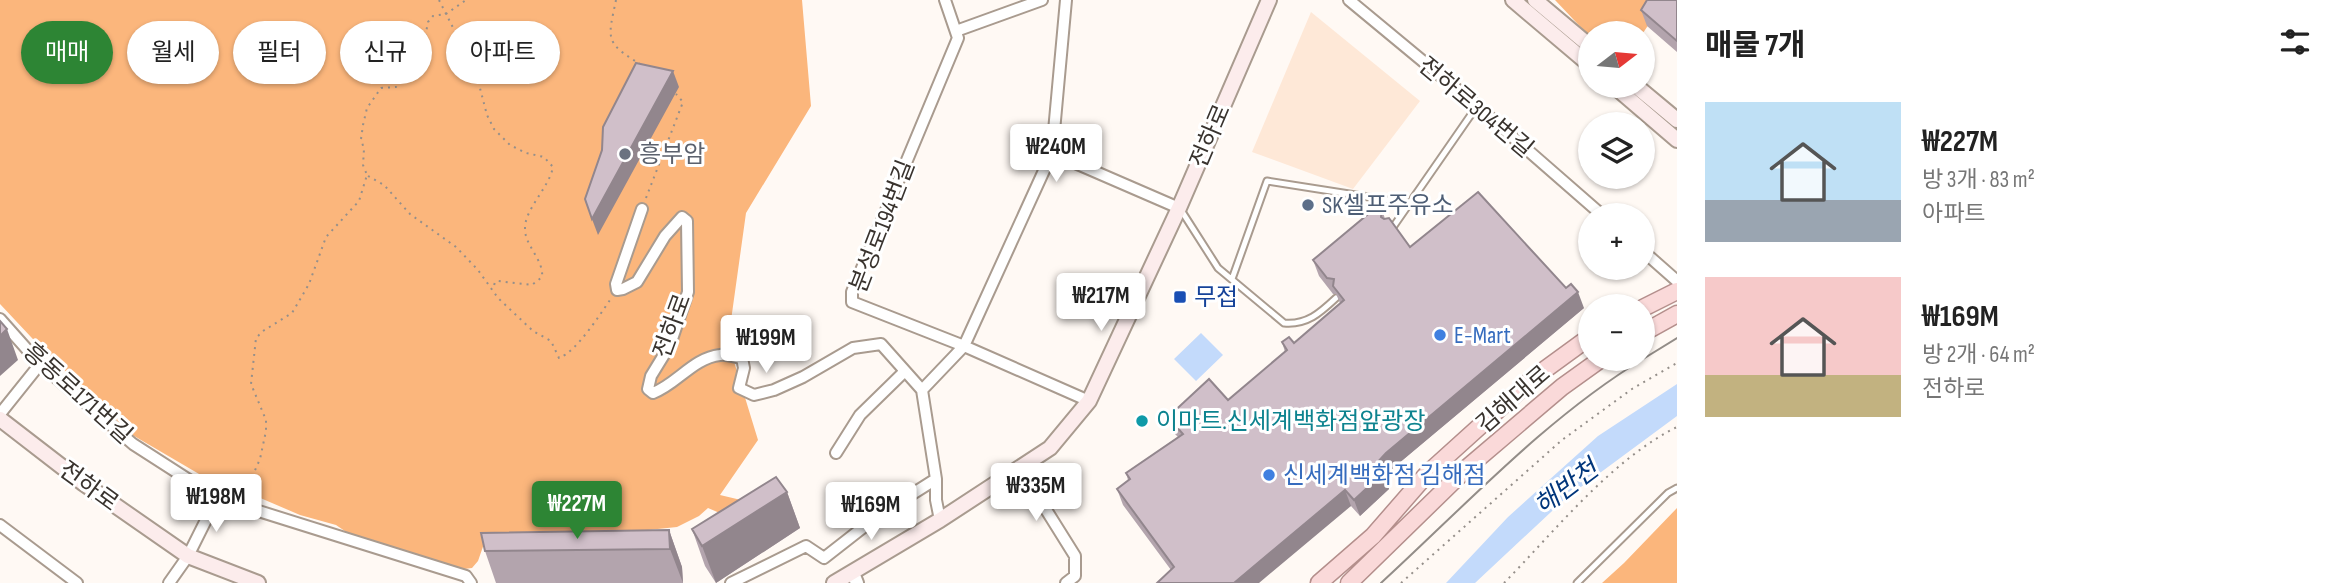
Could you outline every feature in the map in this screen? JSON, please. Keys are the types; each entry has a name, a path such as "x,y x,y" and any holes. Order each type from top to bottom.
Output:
{"main road":[{"name":"전하로","path":"834,583 855,578 1050,448 1088,401 1179,208 1269,0"},
{"path":"1513,0 1578,55"},
{"path":"1535,0 1578,36"},
{"path":"1628,98 1677,140"},
{"path":"1650,98 1677,120"},
{"path":"1655,302 1677,291"},
{"path":"1655,326 1677,314"},
{"name":"김해대로","path":"1319,583 1373,536 1437,466 1532,379 1578,345"},
{"name":"김해대로","path":"1349,583 1468,467 1584,371"},
{"name":"전하로","path":"0,416 83,483 187,556 258,583"}],"street":[{"path":"945,0 956,31 1042,0"},
{"path":"940,520 922,390 964,346 1052,153 1066,0"},
{"name":"전하로304번길","path":"1349,0 1588,203"},
{"name":"분성로194번길","path":"956,31 958,38 852,292 852,302 964,346 1088,401"},
{"path":"1052,153 1179,208"},
{"path":"617,290 615,285 642,209"},
{"name":"전하로","path":"617,290 637,282 666,236 682,217 687,221 688,292 670,345 651,376 648,389 653,393 663,389 696,364 721,354 742,358 744,368 739,388 754,395 774,390 803,377 853,348 881,344 922,390"},
{"path":"1655,262 1677,281"},
{"name":"흥동로171번길","path":"0,319 40,363 133,444 221,499 466,576 471,583"},
{"path":"0,416 40,363"},
{"path":"836,453 860,415 904,372"},
{"path":"1020,468 1075,556 1075,576 1066,583"},
{"path":"731,583 806,546 824,558 880,515 936,479"},
{"path":"169,583 221,499"},
{"path":"0,525 77,583"}],"lane":[{"path":"1391,230 1477,107"},
{"path":"1232,279 1267,181 1407,204"},
{"path":"1179,208 1218,268 1284,323 1297,324 1310,319 1336,298"},
{"path":"1577,583 1668,493 1677,488"}],"path":[{"path":"439,0 476,72 487,115 494,129 510,145 526,153 544,157 553,167 550,179 525,226 527,238 542,269 542,277 532,285 498,281 493,289"},
{"path":"466,0 446,14 433,16 428,22 424,43 400,65 396,87 381,88 367,108 361,139 364,149 363,165 367,175 384,185 410,214 456,247 493,289 498,299 517,317 551,341 556,356 560,358 569,352 598,319 617,290"},
{"path":"616,0 609,34 617,50 639,63"},
{"path":"642,209 683,102 676,93"},
{"path":"221,499 243,492 264,449 266,420 251,384 256,338 292,313 309,284 326,237 359,201 367,175"},
{"path":"1401,583 1562,440 1632,389 1677,363"},
{"path":"1504,583 1611,473 1660,436 1677,427"}],"shaded area":[{"path":"0,0 802,0 811,106 746,213 728,342 758,440 720,495 741,500 722,514 708,508 699,516 677,527 648,530 487,535 478,561 472,568 464,569 374,551 336,525 300,515 258,497 223,488 129,433 46,353 0,304"},
{"path":"1555,0 1665,0 1651,21 1578,21 1578,24"},
{"path":"1311,12 1420,101 1353,189 1252,152"},
{"path":"1677,508 1677,583 1602,583 1624,563"}],"water":[{"path":"1201,333 1223,355 1196,381 1174,359"},
{"name":"해반천","path":"1677,384 1677,416 1566,498 1475,583 1446,583 1508,517 1598,436"}],"building":[{"path":"1647,0 1677,0 1677,41 1656,21 1641,10"},
{"path":"636,63 673,71 592,219 585,199 602,150 603,127"},
{"path":"1478,192 1566,288 1571,284 1578,292 1386,453 1375,465 1383,473 1354,500 1345,490 1234,583 1157,583 1174,567 1117,489 1130,479 1126,473 1183,434 1168,417 1209,379 1228,400 1287,350 1282,342 1289,337 1294,343 1344,300 1333,286 1334,279 1327,278 1313,260 1379,205 1382,209 1381,217 1389,218 1410,247"},
{"path":"0,321 7,329 0,336"},
{"path":"776,477 787,492 702,546 692,529"},
{"path":"669,530 670,549 485,551 481,533"}],"tram line":[{"path":"1655,352 1677,338"},
{"path":"1381,583 1540,436 1624,371"}],"place":[{"name":"흥부암","path":"625,154"},
{"name":"SK셀프주유소","path":"1308,205"},
{"name":"무접","path":"1180,297"},
{"name":"E-Mart","path":"1440,335"},
{"name":"이마트.신세계백화점앞광장","path":"1142,421"},
{"name":"신세계백화점 김해점","path":"1269,475"}]}
